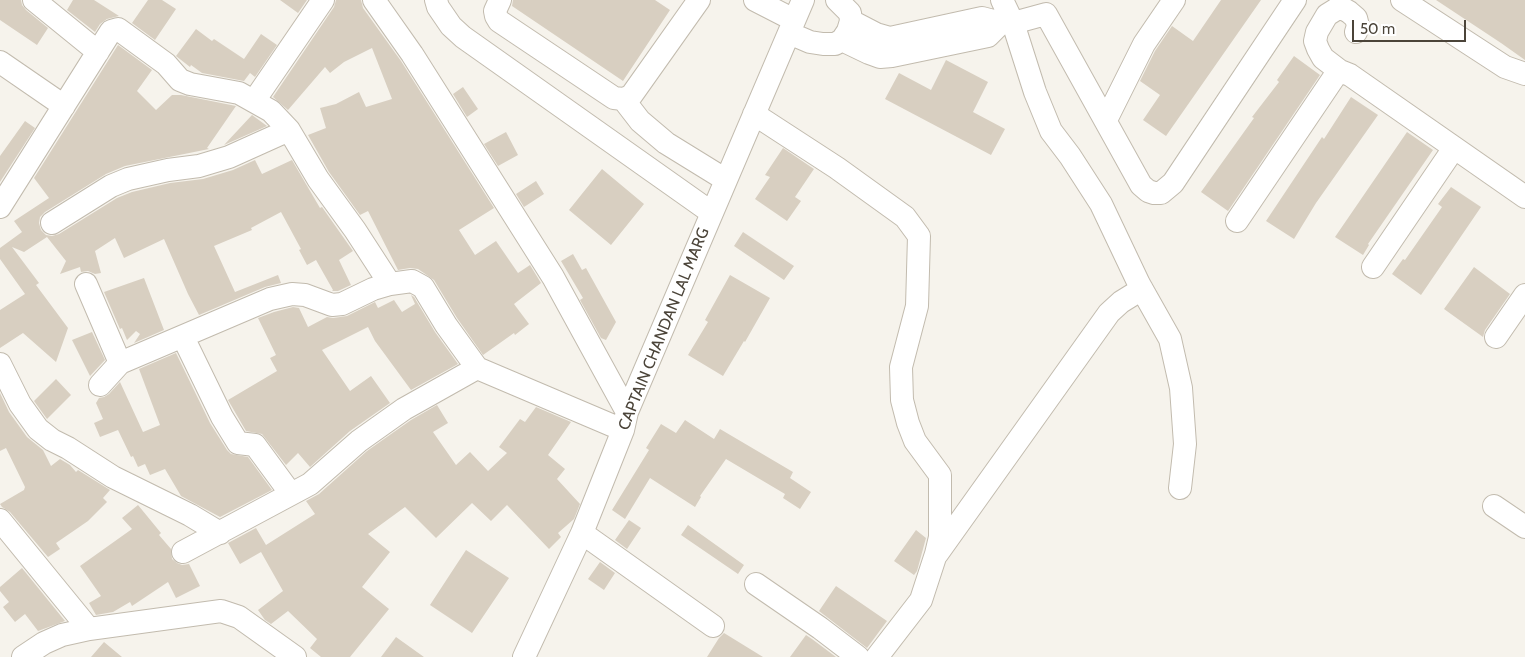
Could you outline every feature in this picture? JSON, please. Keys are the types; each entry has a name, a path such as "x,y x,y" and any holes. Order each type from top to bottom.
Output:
{"street":[{"path":"34,0 98,52"},
{"path":"254,101 323,0"},
{"path":"374,0 412,54 553,276 625,421"},
{"path":"436,0 438,7 451,26 463,37 712,213"},
{"path":"500,0 495,11 499,21 614,98 623,99 631,96 699,0"},
{"path":"755,0 795,17 810,42 823,44 835,44 846,31 850,13 837,0"},
{"path":"1002,0 1007,23 1051,131 1070,156 1101,204 1142,289 1170,339 1181,388 1185,444 1180,488"},
{"path":"1106,120 1144,44 1174,0"},
{"path":"846,31 869,53 880,57 892,56 988,36 1007,23 1043,7 1142,185 1148,191 1161,193 1167,190 1176,178 1295,0"},
{"path":"1402,0 1505,67 1525,74"},
{"path":"1356,32 1358,26 1356,18 1342,8 1334,10 1327,15 1316,32 1315,42 1323,58 1340,71 1350,75 1525,197"},
{"name":"CAPTAIN CHANDAN LAL MARG","path":"524,657 582,533 625,421 795,17"},
{"path":"1,203 111,31 118,29 166,64 180,80 190,84 239,93 271,111 289,130 318,179 355,230 390,284"},
{"path":"0,62 64,106"},
{"path":"1237,221 1340,71"},
{"path":"623,99 640,121 666,144 726,180"},
{"path":"754,114 837,168 905,217 919,236 917,306 901,367 902,400 915,441 940,475 940,537 921,600 878,657"},
{"path":"52,223 110,186 128,179 168,170 199,166 229,158 289,130"},
{"path":"1373,267 1454,148"},
{"path":"100,385 120,363 270,299 292,294 305,295 332,305 342,304 373,289 412,280 423,287 446,325 477,368 625,421"},
{"path":"86,284 120,363"},
{"path":"936,554 1109,313 1121,302 1142,289"},
{"path":"1496,337 1525,295"},
{"path":"184,337 222,417 238,443 255,445 291,494"},
{"path":"0,364 20,404 38,429 52,440 113,477 190,515 220,533"},
{"path":"183,552 310,484 359,442 404,409 477,368"},
{"path":"1494,506 1525,527"},
{"path":"0,520 89,629"},
{"path":"582,533 713,626"},
{"path":"756,584 858,657"},
{"path":"23,657 44,643 62,635 89,629 221,611 239,617 295,657"}],"building":[{"path":"0,0 21,0 26,10 48,28 37,45 0,20"},
{"path":"73,0 94,0 119,16 107,19 100,24 95,32 67,10"},
{"path":"148,0 162,0 176,9 155,40 132,23"},
{"path":"280,0 307,0 298,13"},
{"path":"336,0 361,0 363,8 401,61 494,208 459,230 475,255 496,241 518,273 530,265 541,283 514,304 529,324 483,355 457,318 434,280 418,269 398,270 368,211 360,215 329,172 308,135 326,128 320,108 336,104 359,92 366,107 392,99 372,48 344,62 330,73 325,67 288,110 273,97 334,7"},
{"path":"513,0 655,0 670,10 623,81 512,6"},
{"path":"1221,0 1261,0 1166,136 1143,120 1160,95 1140,81 1155,51 1172,26 1193,41"},
{"path":"1436,0 1525,0 1525,60 1501,43"},
{"path":"196,29 212,41 214,39 244,59 261,34 277,45 255,77 250,73 244,81 202,73 191,65 190,67 176,56"},
{"path":"118,45 152,70 137,91 156,110 172,95 181,95 236,106 207,148 209,149 125,166 106,174 45,212 40,217 41,230 46,235 59,234 117,198 132,192 170,183 203,179 233,170 255,160 262,174 292,160 320,208 322,207 353,251 339,260 351,285 338,291 332,291 316,260 307,265 299,250 301,249 281,212 251,228 252,230 214,246 235,292 278,275 281,283 265,287 199,315 164,239 124,258 115,238 95,251 101,273 81,272 80,267 60,274 66,261 47,237 24,252 12,247 39,283 36,285 68,328 56,362 23,333 0,348 0,310 25,294 0,259 0,248 22,232 14,221 49,198 34,178"},
{"path":"1294,56 1320,75 1228,211 1201,192 1254,118 1252,117 1279,82 1277,80"},
{"path":"946,60 988,82 973,112 1005,129 991,155 885,99 899,73 931,90"},
{"path":"463,87 478,109 467,117 453,94"},
{"path":"1351,97 1378,115 1316,203 1294,239 1266,221"},
{"path":"252,115 267,126 224,145"},
{"path":"25,121 35,128 0,182 0,156"},
{"path":"506,132 518,155 498,166 484,144"},
{"path":"1407,132 1433,150 1368,244 1363,255 1335,237"},
{"path":"783,148 814,169 795,197 801,201 787,221 755,199 770,177 765,175"},
{"path":"602,169 644,204 611,245 569,210"},
{"path":"536,181 544,194 524,207 516,194"},
{"path":"1451,187 1481,207 1421,295 1392,274 1403,259 1405,260 1442,207 1438,204"},
{"path":"743,232 794,266 784,280 734,246"},
{"path":"573,254 582,270 586,268 616,322 606,340 601,338 580,300 583,298 561,261"},
{"path":"1474,267 1510,294 1485,330 1483,337 1444,309"},
{"path":"730,275 770,298 723,376 688,355 708,322 705,320"},
{"path":"144,278 164,330 134,343 140,334 136,331 127,340 122,328 120,329 104,292"},
{"path":"411,295 458,364 411,390 375,341 368,327 322,350 350,391 371,376 390,403 350,431 310,467 298,453 286,465 262,434 246,431 228,400 277,371 270,358 276,355 258,318 293,307 299,308 308,327 327,317 347,316 375,302 378,308 394,300 402,312 415,304"},
{"path":"92,332 105,360 90,376 72,340"},
{"path":"176,353 210,423 227,450 231,454 248,457 272,490 220,517 181,496 165,469 150,475 145,464 138,467 118,430 100,437 94,423 103,419 96,403 99,398 109,394 120,382 143,432 160,425 139,369"},
{"path":"56,379 71,395 47,419 34,401"},
{"path":"0,393 9,412 27,437 43,450 51,466 60,459 70,465 76,472 78,470 110,490 103,498 107,502 88,521 56,543 60,549 48,557 10,512 0,504 24,490 25,487 6,448 0,451"},
{"path":"437,405 448,423 433,432 456,465 470,452 488,471 507,453 499,447 520,419 525,422 536,407 571,422 548,455 565,469 557,479 580,504 574,519 558,533 561,537 549,549 507,505 491,521 472,503 436,538 405,507 368,534 390,552 362,587 389,609 350,657 321,657 310,648 317,639 288,611 271,624 265,620 258,610 283,591 261,552 240,564 228,543 256,528 266,545 315,514 306,501 319,494 367,451 411,420"},
{"path":"685,420 714,439 720,429 793,472 790,478 811,492 800,509 783,498 785,494 726,459 700,496 695,507 650,478 625,519 612,510 649,450 646,448 661,424 676,433"},
{"path":"138,505 161,533 159,535 171,549 172,559 182,565 189,564 200,586 176,598 168,582 132,606 130,602 113,612 96,615 89,603 101,596 80,566 132,529 122,518"},
{"path":"629,520 641,528 627,549 615,540"},
{"path":"688,525 744,565 738,574 681,535"},
{"path":"916,530 926,538 917,571 914,575 894,561"},
{"path":"466,550 509,578 472,633 430,605"},
{"path":"600,562 615,573 604,590 588,579"},
{"path":"22,568 65,621 38,631 25,614 15,622 3,607 9,602 0,591 0,587"},
{"path":"836,586 887,621 867,648 819,611"},
{"path":"724,633 763,657 707,657"},
{"path":"806,635 812,639 836,657 790,657"},
{"path":"396,637 424,657 381,657"},
{"path":"104,642 122,657 91,657"}]}
